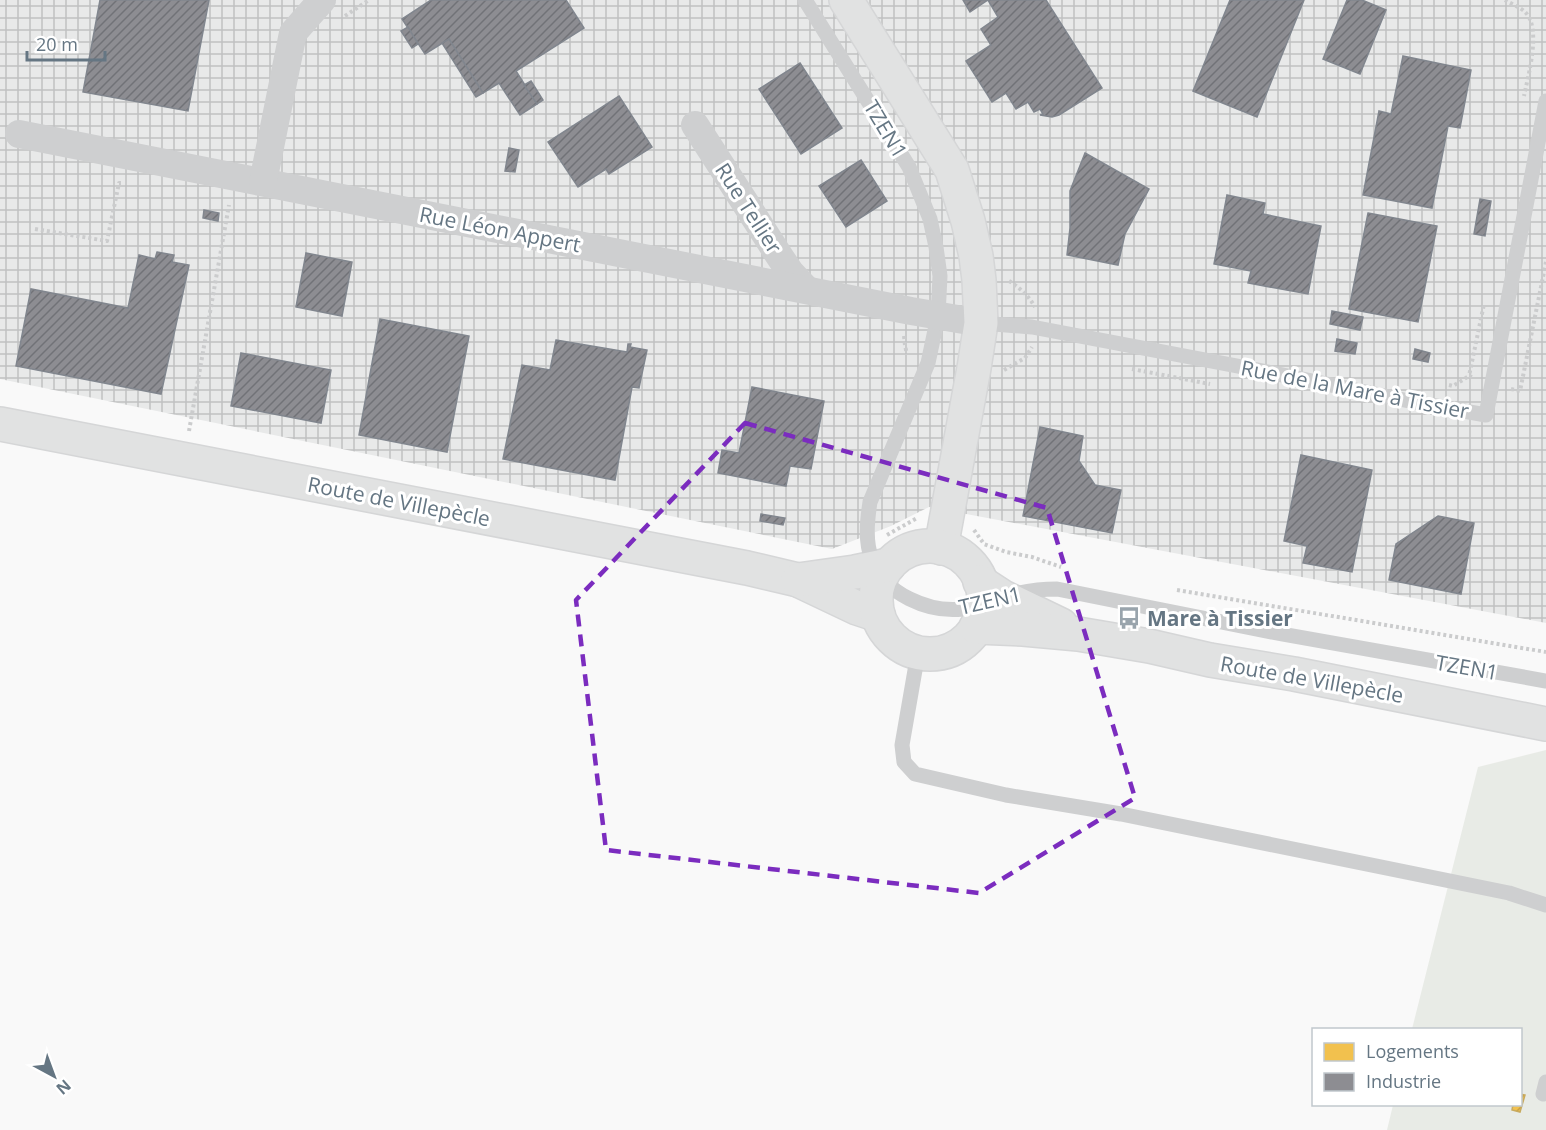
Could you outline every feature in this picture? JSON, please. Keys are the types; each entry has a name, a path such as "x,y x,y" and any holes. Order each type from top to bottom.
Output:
{"main road":[{"path":"846,0 952,171 968,220 976,256 981,323 941,548"},
{"name":"Route de Villepècle","path":"0,424 747,568 798,580 857,608 878,615"},
{"path":"941,548 958,554 972,566 986,602 966,641 951,650 935,654 918,653 904,648 892,639 884,628 878,615 877,588 882,570 899,555 913,549 941,548"},
{"name":"Route de Villepècle","path":"798,580 882,570"},
{"name":"Route de Villepècle","path":"986,602 1078,634 1546,724"}],"street":[{"path":"263,182 293,33 330,10"},
{"name":"Rue Tellier","path":"695,124 790,272 806,289"},
{"name":"Rue Léon Appert","path":"9,133 981,323"}],"lane":[{"name":"TZEN1","path":"805,0 909,167 930,219 936,247 940,276 938,316 928,363 870,502 866,525 870,552 899,592 924,605 939,609 964,609 1042,589 1057,589 1282,634 1546,681"},
{"name":"Rue de la Mare à Tissier","path":"981,323 1032,327 1486,415 1546,101"},
{"path":"918,653 902,745 904,762 915,774 1006,795 1121,814 1509,893 1546,905"}],"path":[{"path":"330,10 369,0"},
{"path":"1505,0 1526,13 1533,27 1532,52 1524,98"},
{"path":"35,229 107,241 119,183 131,185"},
{"path":"221,203 240,207"},
{"path":"189,433 229,205"},
{"path":"1486,295 1469,376 1520,391 1546,262"},
{"path":"1172,589 1546,652"}],"highlighted area":[{"path":"745,423 1047,508 1135,798 979,893 606,850 576,600"}],"shaded area":[{"path":"0,0 1546,0 1546,623 929,507 891,526 832,549 0,379"},
{"path":"1546,750 1546,1130 1387,1130 1393,1106 1522,1106 1522,1028 1412,1028 1478,767"}],"building: Logements":[{"path":"1513,1106 1522,1106 1520,1112 1512,1110"}],"building: Industrie":[{"path":"100,0 209,0 188,111 83,92"},
{"path":"431,0 566,0 584,28 516,71 537,104 520,115 499,83 483,93 449,39 425,54 402,19"},
{"path":"963,0 988,0 970,12"},
{"path":"988,0 1046,0 1102,88 1052,117 1040,115 1043,114 1040,109 1034,112 1028,102 1016,109 1006,93 992,102 966,61 991,45 981,29 998,17"},
{"path":"1230,0 1304,0 1257,117 1193,91"},
{"path":"1347,0 1362,0 1386,10 1360,74 1323,59"},
{"path":"408,27 418,44 412,48 401,31"},
{"path":"449,39 483,93 476,97 442,43"},
{"path":"1403,56 1471,70 1460,128 1448,126 1432,208 1363,195 1379,111 1391,114"},
{"path":"800,63 842,128 801,154 759,89"},
{"path":"531,81 543,100 537,104 524,85"},
{"path":"619,96 652,147 609,174 606,169 578,187 548,142"},
{"path":"509,148 519,150 515,172 505,171"},
{"path":"1085,153 1149,189 1125,234 1118,265 1067,255 1070,191"},
{"path":"861,160 887,201 846,227 819,186"},
{"path":"1227,195 1265,203 1263,214 1321,226 1308,294 1248,283 1251,271 1214,264"},
{"path":"1480,199 1491,201 1485,236 1474,234"},
{"path":"204,210 219,213 218,221 203,218"},
{"path":"1368,213 1437,226 1418,322 1349,309"},
{"path":"157,252 174,255 172,262 189,265 161,394 16,366 31,289 128,308 139,255 155,259"},
{"path":"306,253 352,262 342,316 296,307"},
{"path":"1332,311 1363,317 1360,330 1330,324"},
{"path":"380,319 469,336 447,452 359,435"},
{"path":"1337,339 1357,343 1355,354 1335,351"},
{"path":"556,340 627,352 628,344 631,344 630,347 647,350 639,388 632,387 615,480 503,459 522,365 550,370"},
{"path":"1415,349 1430,353 1428,362 1413,359"},
{"path":"241,353 331,370 321,423 231,406"},
{"path":"752,387 824,401 811,469 790,466 786,486 718,473 722,450 739,453"},
{"path":"1040,427 1083,436 1079,461 1095,485 1121,490 1112,533 1023,516"},
{"path":"1301,455 1372,470 1352,572 1303,563 1307,546 1284,541"},
{"path":"761,514 785,518 783,525 760,521"},
{"path":"1438,516 1474,523 1461,594 1389,580 1396,544"}],"place":[{"name":"Mare à Tissier","path":"1129,618"}]}
